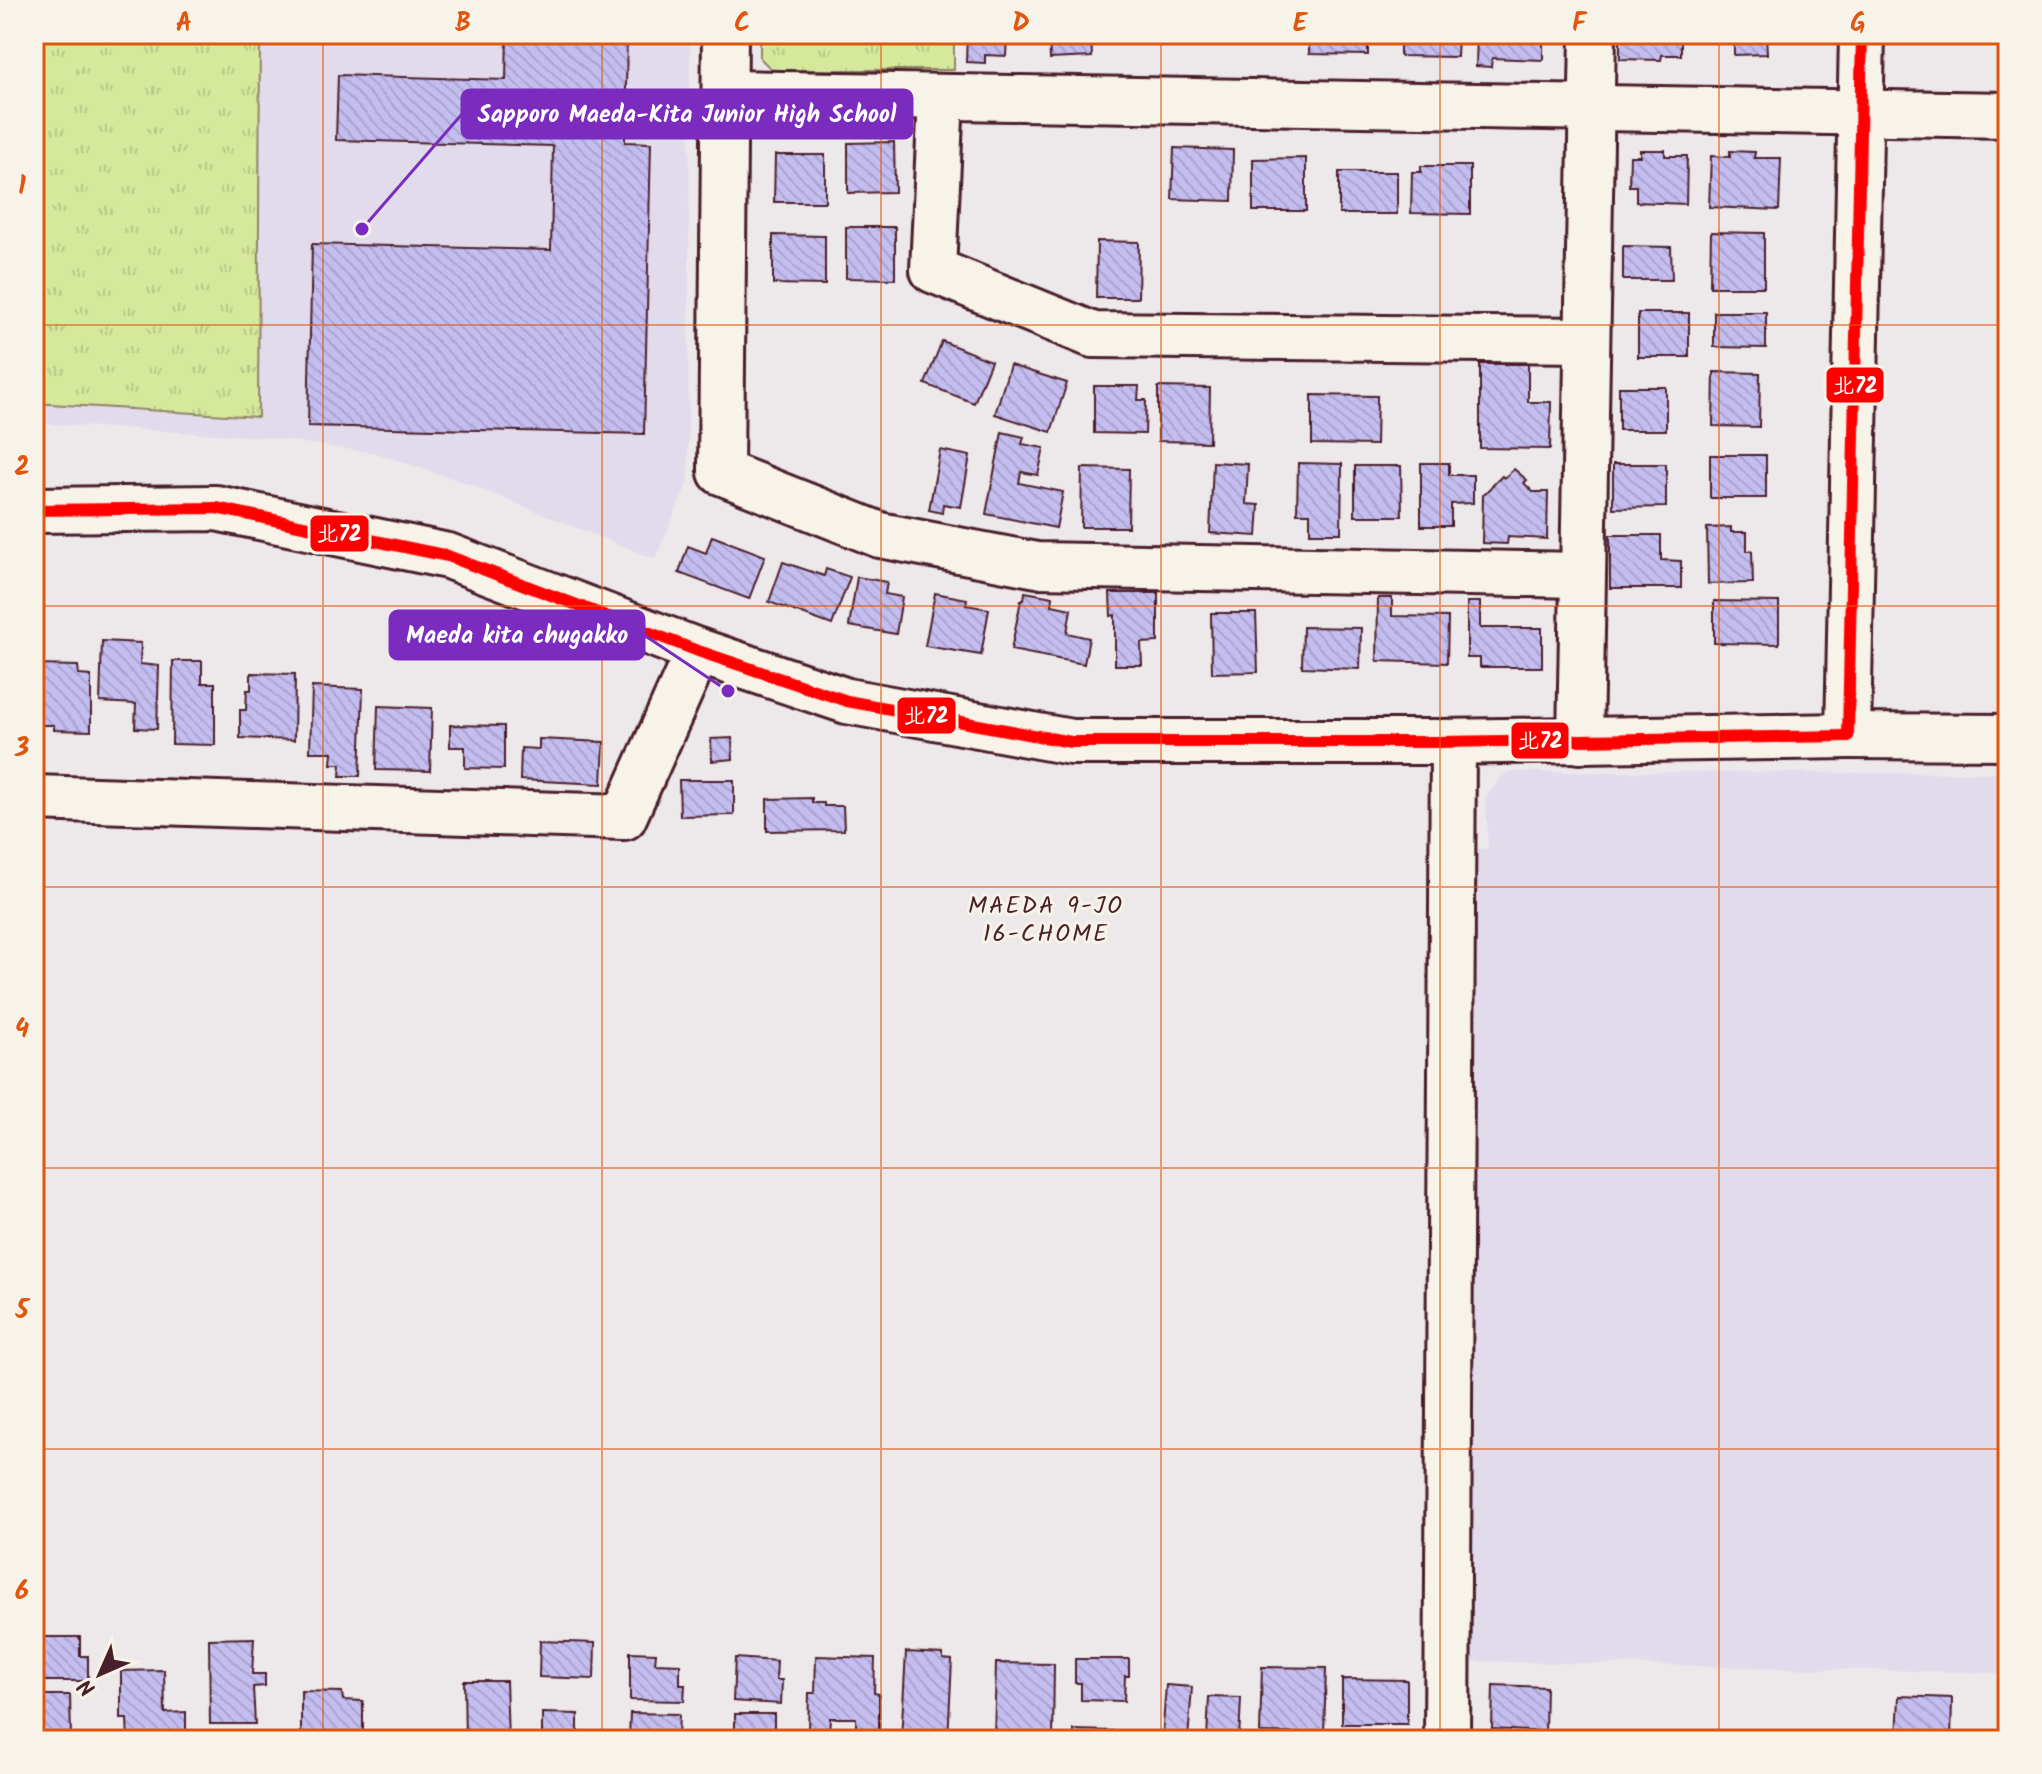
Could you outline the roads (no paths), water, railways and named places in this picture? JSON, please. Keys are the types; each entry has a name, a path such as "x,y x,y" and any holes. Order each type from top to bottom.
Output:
{"street":[{"path":"725,34 721,472 880,535 1037,565 1582,575"},
{"path":"1580,741 1593,34"},
{"path":"1848,736 1862,34"},
{"path":"725,93 2008,115"},
{"path":"941,97 933,270 1093,335 1587,340"},
{"path":"34,510 216,508 448,556 698,651 847,701 1071,742 2008,737"},
{"path":"34,798 624,817 698,651"},
{"path":"1447,1740 1453,742"}],"place":[{"name":"Sapporo Maeda-Kita Junior High School","path":"362,229"},
{"name":"Maeda kita chugakko","path":"728,691"}],"district":[{"name":"MAEDA 9-JO 16-CHOME","path":"1046,919"}]}
